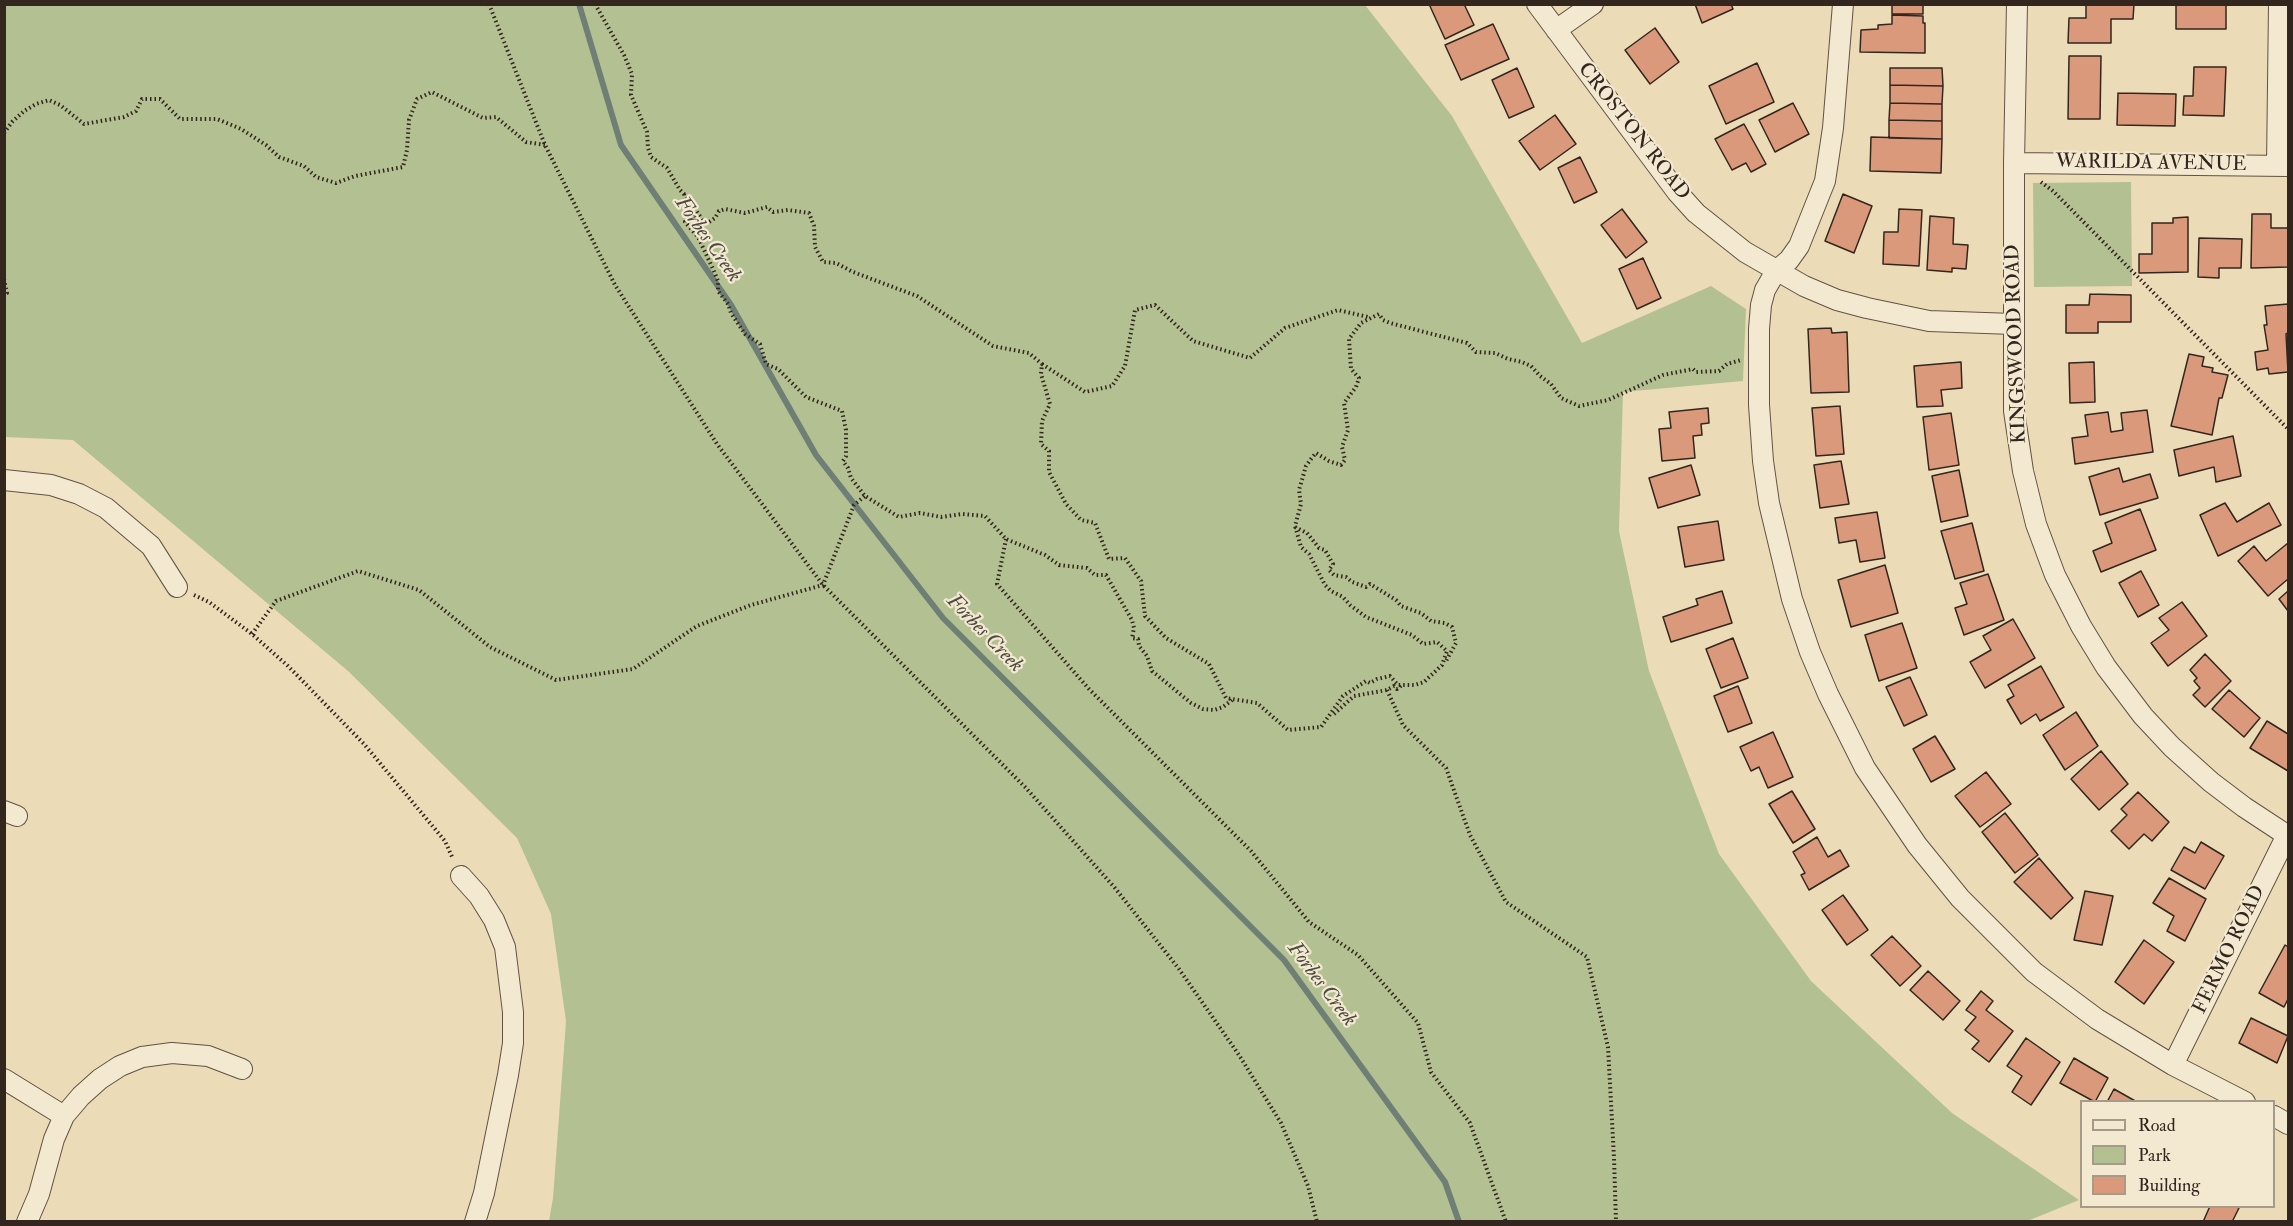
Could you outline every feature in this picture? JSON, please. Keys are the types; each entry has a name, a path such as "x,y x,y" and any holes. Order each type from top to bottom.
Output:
{"street":[{"name":"CROSTON ROAD","path":"1537,4 1677,192 1696,213 1745,252 1804,286 1837,300 1903,316 1956,323 2013,324"},
{"path":"1556,30 1593,4"},
{"path":"1843,4 1838,82 1825,181 1799,246 1789,260 1776,271 1765,291 1761,305 1759,405 1763,461 1779,554 1810,652 1865,768 1917,845 1960,898 2034,972 2097,1019 2174,1065 2243,1100"},
{"name":"KINGSWOOD ROAD","path":"2017,4 2014,163 2014,411 2023,471 2036,524 2055,575 2081,626 2106,667 2143,716 2172,747 2211,782 2288,835"},
{"path":"2279,4 2283,166"},
{"name":"WARILDA AVENUE","path":"2014,163 2283,166"},
{"path":"4,480 51,485 79,494 106,508 151,546 177,587"},
{"name":"FERMO ROAD","path":"2174,1065 2288,835"},
{"path":"460,876 479,896 495,920 505,947 513,1012 513,1043 508,1076 484,1193 475,1221"},
{"path":"27,1221 39,1194 54,1138 64,1116 100,1079 120,1066 142,1058 172,1053 208,1056 242,1069"},
{"path":"4,1079 64,1116"},
{"path":"2275,1117 2289,1124"}],"path":[{"path":"489,4 545,145 615,285 717,444 823,585 1026,788 1115,888 1179,969 1239,1055 1281,1123 1308,1186 1317,1221"},
{"path":"595,4 624,55 632,74 631,95 647,132 651,157 667,168 685,199 687,214 685,222 698,237 713,268 718,281 718,291 728,303 731,314 745,334 760,344 768,366 778,369 804,392 806,397 842,411 846,430 846,456 843,461 848,468 850,478 866,496 898,517 920,513 941,517 962,514 985,516 1006,539 1045,555 1059,565 1087,568 1095,574 1106,575 1132,620 1134,628 1132,638 1138,639 1139,646 1147,656 1152,671 1191,703 1203,709 1214,710 1223,707 1233,699"},
{"path":"4,133 24,111 49,100 60,105 84,124 124,117 136,111 142,99 160,99 180,119 217,119 241,129 266,144 279,157 304,166 316,177 336,183 355,176 403,167 407,150 409,120 417,99 432,92 483,118 496,117 526,142 545,145"},
{"path":"2014,163 2053,191 2289,429"},
{"path":"680,190 704,222 709,222 719,211 725,209 745,213 767,207 773,212 788,210 809,213 814,226 815,247 823,262 836,263 852,272 917,296 993,346 1029,353 1085,392 1112,386 1125,366 1135,310 1155,305 1193,340 1250,358 1285,328 1338,310 1369,317"},
{"path":"4,279 7,293 4,295"},
{"path":"1442,665 1447,651 1442,645 1437,642 1423,644 1412,635 1366,617 1343,597 1330,591 1309,554 1301,547 1295,526 1301,504 1299,490 1306,466 1311,459 1316,453 1341,465 1346,460 1342,447 1348,430 1344,403 1356,387 1359,378 1351,369 1349,339 1361,322 1379,314 1389,323 1467,343 1476,352 1499,354 1531,366 1551,384 1561,398 1579,406 1608,400 1663,375 1693,369 1696,372 1719,371 1727,364 1759,356"},
{"path":"1042,364 1041,374 1050,404 1042,421 1041,444 1049,451 1050,472 1066,504 1081,520 1095,522 1110,559 1125,558 1141,581 1145,616 1166,638 1209,664 1227,698 1257,703 1288,730 1321,727 1354,696 1387,690 1394,686 1397,689 1402,685"},
{"path":"823,585 854,505 866,496"},
{"path":"1295,526 1307,533 1319,548 1325,550 1333,564 1329,570 1334,575 1346,577 1366,587 1370,584 1396,600 1401,606 1421,613 1431,621 1445,622 1452,627 1456,643 1450,657 1424,682 1415,685 1398,685 1390,676 1370,683 1366,681 1343,696 1321,727"},
{"path":"1006,539 997,584 1089,689 1251,851 1309,922 1358,955 1418,1023 1431,1072 1470,1123 1506,1221"},
{"path":"252,634 276,601 358,571 419,590 490,647 556,680 633,669 697,626 751,605 823,585"},
{"path":"177,587 209,602 252,634 288,666 364,744 445,841 460,876"},
{"path":"1387,690 1403,724 1446,768 1470,835 1506,902 1587,957 1608,1047 1616,1221"}],"green space":[{"path":"5,4 1365,5 1452,116 1582,343 1711,286 1746,309 1743,381 1623,392 1619,531 1649,671 1719,854 1811,981 1952,1113 2079,1200 2025,1222 549,1221 553,1198 566,1021 551,914 517,838 348,671 73,440 5,437"},
{"path":"2131,182 2132,286 2034,287 2033,183"}],"building":[{"path":"1429,4 1464,4 1474,25 1445,39"},
{"path":"1695,4 1731,4 1733,9 1702,23"},
{"path":"1892,4 1923,4 1923,14 1892,14"},
{"path":"2086,4 2134,4 2133,19 2111,19 2111,43 2068,43 2069,18 2086,18"},
{"path":"2176,4 2226,4 2226,29 2176,29"},
{"path":"1892,15 1923,16 1925,53 1860,52 1861,30 1878,29 1878,25 1892,24"},
{"path":"1493,24 1509,59 1461,80 1445,45"},
{"path":"1655,28 1679,62 1650,84 1625,50"},
{"path":"2069,56 2101,56 2100,119 2068,119"},
{"path":"1757,63 1774,102 1726,124 1709,86"},
{"path":"2194,67 2226,67 2224,116 2183,115 2184,96 2193,96"},
{"path":"1517,68 1534,107 1509,118 1492,80"},
{"path":"1890,68 1942,68 1943,86 1890,85"},
{"path":"1890,85 1943,86 1942,104 1890,103"},
{"path":"2118,93 2176,94 2175,126 2117,125"},
{"path":"1793,103 1809,134 1775,152 1759,120"},
{"path":"1890,103 1942,104 1942,121 1889,120"},
{"path":"1555,115 1576,144 1540,170 1519,141"},
{"path":"1889,120 1942,121 1942,139 1889,138"},
{"path":"1744,124 1766,164 1751,172 1746,163 1732,170 1715,139"},
{"path":"1871,137 1942,139 1941,173 1870,171"},
{"path":"1580,157 1597,192 1574,203 1558,168"},
{"path":"1843,194 1872,206 1854,253 1825,241"},
{"path":"1622,209 1647,242 1626,258 1601,225"},
{"path":"1899,209 1922,210 1919,266 1883,264 1884,232 1898,232"},
{"path":"2252,214 2271,214 2271,228 2288,228 2288,267 2251,268"},
{"path":"1930,216 1954,218 1953,244 1968,245 1966,269 1952,268 1952,272 1927,270"},
{"path":"2188,217 2188,272 2139,273 2139,254 2152,254 2152,223 2173,223 2173,218"},
{"path":"2199,238 2242,239 2241,268 2219,268 2219,278 2198,277"},
{"path":"1643,258 1661,298 1637,309 1619,269"},
{"path":"2090,294 2131,295 2131,322 2098,322 2098,333 2066,333 2066,305 2089,305"},
{"path":"2288,304 2288,333 2286,334 2288,372 2269,374 2268,368 2257,370 2255,352 2268,350 2264,325 2267,325 2265,306"},
{"path":"1831,328 1832,333 1847,332 1849,392 1811,393 1808,329"},
{"path":"2189,354 2204,357 2202,366 2213,368 2212,372 2228,375 2222,398 2219,398 2212,435 2171,426"},
{"path":"1961,362 1962,388 1941,390 1943,406 1917,407 1914,366"},
{"path":"2094,362 2095,402 2070,403 2069,363"},
{"path":"1840,406 1844,454 1816,456 1812,408"},
{"path":"1708,408 1709,423 1701,424 1702,435 1693,436 1695,458 1662,461 1659,429 1671,428 1669,412"},
{"path":"2147,410 2153,452 2075,464 2072,438 2088,436 2085,415 2108,412 2111,432 2123,430 2121,413"},
{"path":"1951,413 1959,465 1929,470 1923,417"},
{"path":"2233,436 2241,476 2216,482 2214,467 2179,476 2174,450"},
{"path":"1841,461 1849,504 1820,508 1814,465"},
{"path":"1691,465 1700,495 1658,508 1649,478"},
{"path":"2119,468 2123,482 2150,474 2158,498 2100,515 2089,477"},
{"path":"1959,470 1968,516 1941,522 1932,476"},
{"path":"2225,503 2237,522 2269,503 2281,525 2218,556 2200,515"},
{"path":"2140,509 2156,550 2101,572 2093,551 2112,543 2105,523"},
{"path":"1877,512 1885,558 1860,562 1856,540 1839,543 1835,518"},
{"path":"1718,521 1724,560 1685,567 1678,527"},
{"path":"1972,523 1984,571 1955,579 1941,531"},
{"path":"2288,543 2288,579 2268,596 2238,561 2254,546 2266,561"},
{"path":"1885,565 1898,613 1851,627 1838,580"},
{"path":"2141,571 2159,605 2138,617 2119,583"},
{"path":"1988,574 2004,620 1964,635 1955,608 1967,604 1960,583"},
{"path":"1722,591 1732,623 1671,642 1663,617 1698,605 1696,599"},
{"path":"2288,591 2288,611 2279,599"},
{"path":"2182,602 2207,636 2168,666 2151,643 2169,630 2159,618"},
{"path":"2013,619 2035,658 1985,688 1970,662 1991,650 1983,636"},
{"path":"1902,623 1917,668 1879,681 1865,635"},
{"path":"1733,638 1748,678 1721,688 1706,649"},
{"path":"2205,654 2231,681 2205,707 2193,695 2200,688 2194,681 2197,678 2190,670"},
{"path":"2041,666 2064,707 2040,721 2036,714 2021,724 2007,700 2014,696 2008,685"},
{"path":"1910,677 1927,715 1904,726 1886,687"},
{"path":"1738,686 1752,723 1728,732 1714,696"},
{"path":"2229,690 2260,718 2244,737 2212,709"},
{"path":"2076,712 2098,746 2065,770 2043,735"},
{"path":"2267,721 2288,734 2288,771 2250,748"},
{"path":"1773,732 1793,777 1768,788 1759,767 1751,771 1740,747"},
{"path":"1935,736 1955,769 1931,782 1913,749"},
{"path":"2101,751 2128,784 2099,810 2071,779"},
{"path":"1986,772 2011,804 1980,827 1955,796"},
{"path":"1792,791 1815,829 1793,843 1769,804"},
{"path":"2138,792 2169,822 2152,841 2144,834 2129,849 2111,831 2127,815 2121,809"},
{"path":"2005,813 2038,855 2015,873 1982,832"},
{"path":"1817,837 1828,857 1840,850 1849,866 1809,890 1801,875 1805,873 1793,852"},
{"path":"2201,842 2224,856 2205,889 2171,870 2184,847 2195,853"},
{"path":"2039,858 2073,898 2051,919 2014,882"},
{"path":"2169,878 2206,899 2185,941 2167,931 2174,916 2153,903"},
{"path":"2085,891 2113,896 2102,945 2074,940"},
{"path":"1843,895 1868,930 1847,945 1822,910"},
{"path":"1892,936 1921,966 1900,986 1871,955"},
{"path":"2144,940 2174,962 2144,1004 2115,982"},
{"path":"2285,945 2288,947 2288,999 2284,1007 2259,993"},
{"path":"1928,971 1960,1001 1943,1020 1910,990"},
{"path":"1981,991 1993,1001 1986,1010 2013,1031 1989,1062 1972,1049 1979,1041 1965,1030 1976,1017 1966,1010"},
{"path":"2251,1018 2288,1036 2277,1063 2239,1043"},
{"path":"2026,1038 2060,1062 2031,1105 2012,1092 2022,1076 2007,1066"},
{"path":"2074,1058 2108,1078 2096,1100 2091,1100 2060,1083"},
{"path":"2114,1089 2133,1100 2108,1100"},
{"path":"2209,1208 2239,1208 2232,1222 2203,1222"}],"waterway":[{"name":"Forbes Creek","path":"579,4 621,145 731,305 816,455 943,618 1284,960 1445,1182 1459,1222"}]}
